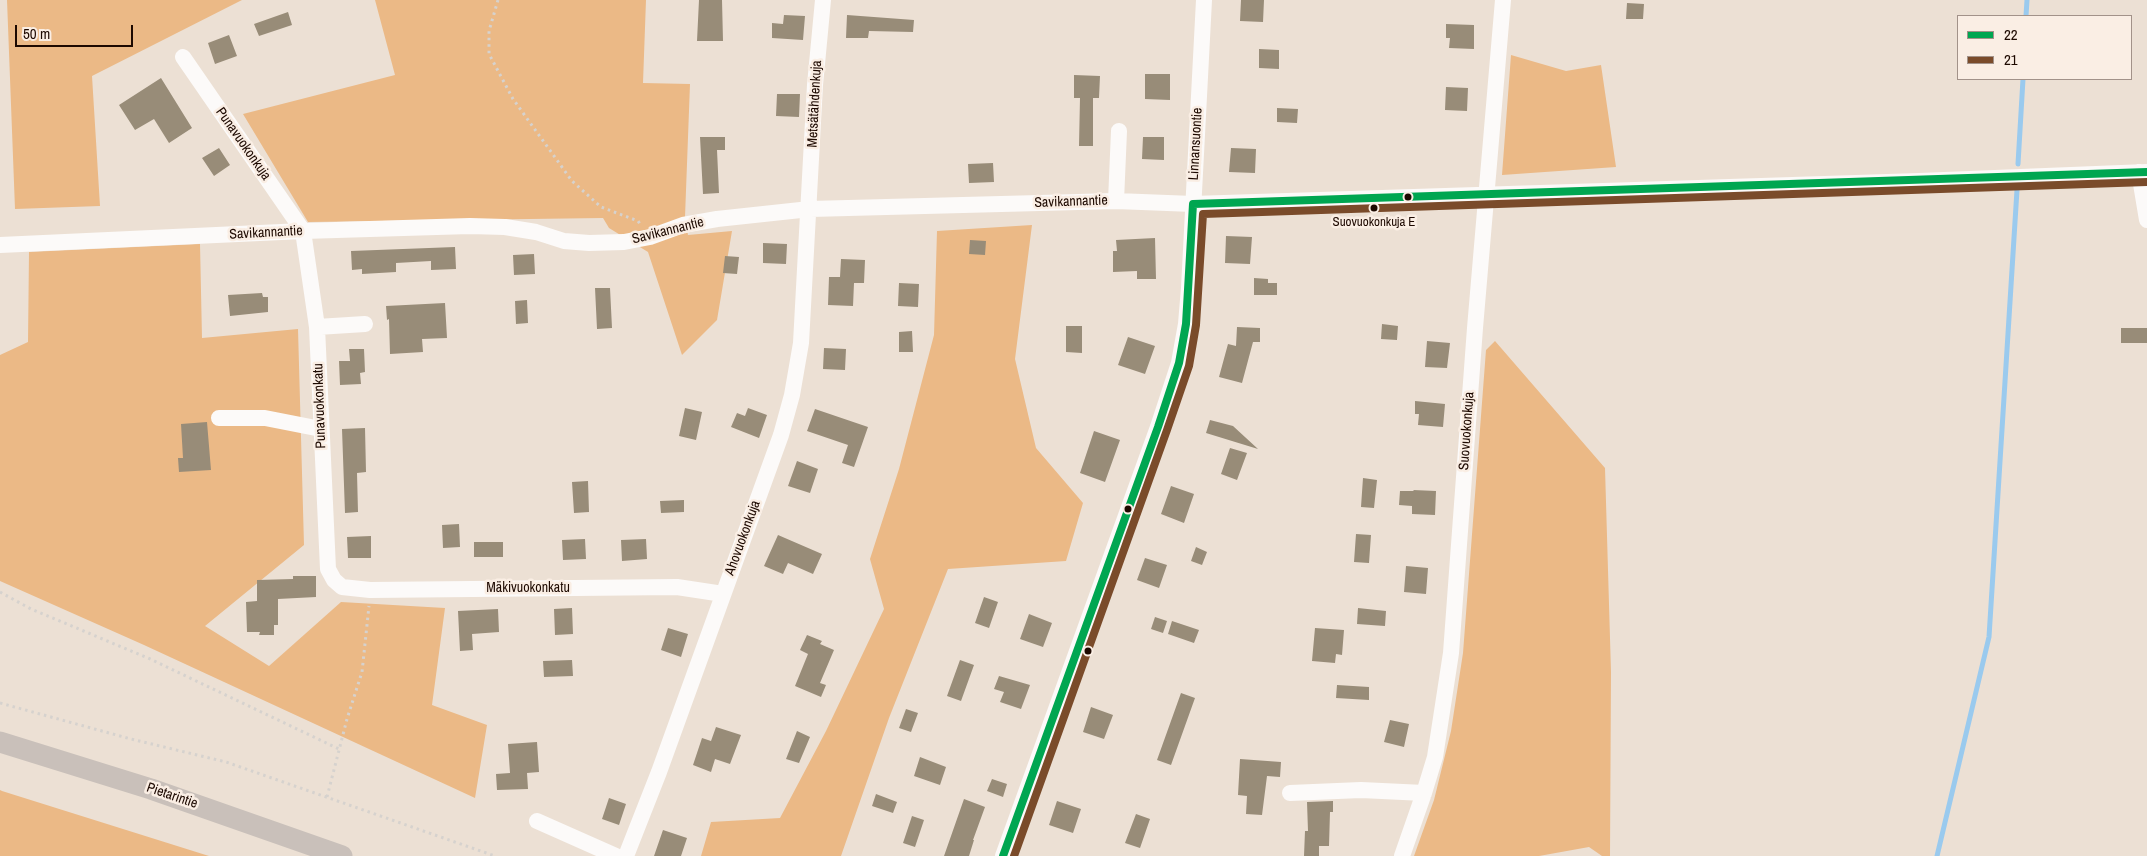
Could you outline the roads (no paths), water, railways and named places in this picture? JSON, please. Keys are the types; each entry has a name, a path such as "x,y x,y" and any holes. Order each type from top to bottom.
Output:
{"main road":[{"name":"Pietarintie","path":"0,742 151,789 342,856"}],"street":[{"name":"Metsätähdenkuja","path":"810,209 815,85 823,0"},
{"name":"Linnansuontie","path":"1003,856 1158,427 1179,363 1189,297 1204,0"},
{"name":"Suovuokonkuja","path":"1402,856 1435,758 1451,653 1503,0"},
{"name":"Punavuokonkuja","path":"183,58 303,231"},
{"path":"1116,201 1119,130"},
{"name":"Savikannantie","path":"0,245 303,231 470,226 505,227 536,232 564,241 589,243 624,242 683,225 717,219 810,209 1116,201 1193,204 2143,172"},
{"path":"2143,172 2147,220"},
{"name":"Ahovuokonkuja","path":"626,856 659,772 780,434 792,395 801,343 810,209"},
{"name":"Punavuokonkatu","path":"303,231 317,327 328,569 334,580"},
{"path":"317,327 365,324"},
{"path":"219,418 265,418 321,429"},
{"name":"Mäkivuokonkatu","path":"334,580 342,587 370,590 677,587 723,594"},
{"path":"1290,793 1361,790 1424,794"},
{"path":"537,821 616,856"}],"waterway":[{"path":"2026,15 2027,0"},
{"path":"2018,164 2023,80"},
{"path":"1937,856 1989,637 2017,190"}],"place":[{"name":"Suovuokonkuja E","path":"1374,208"}]}
